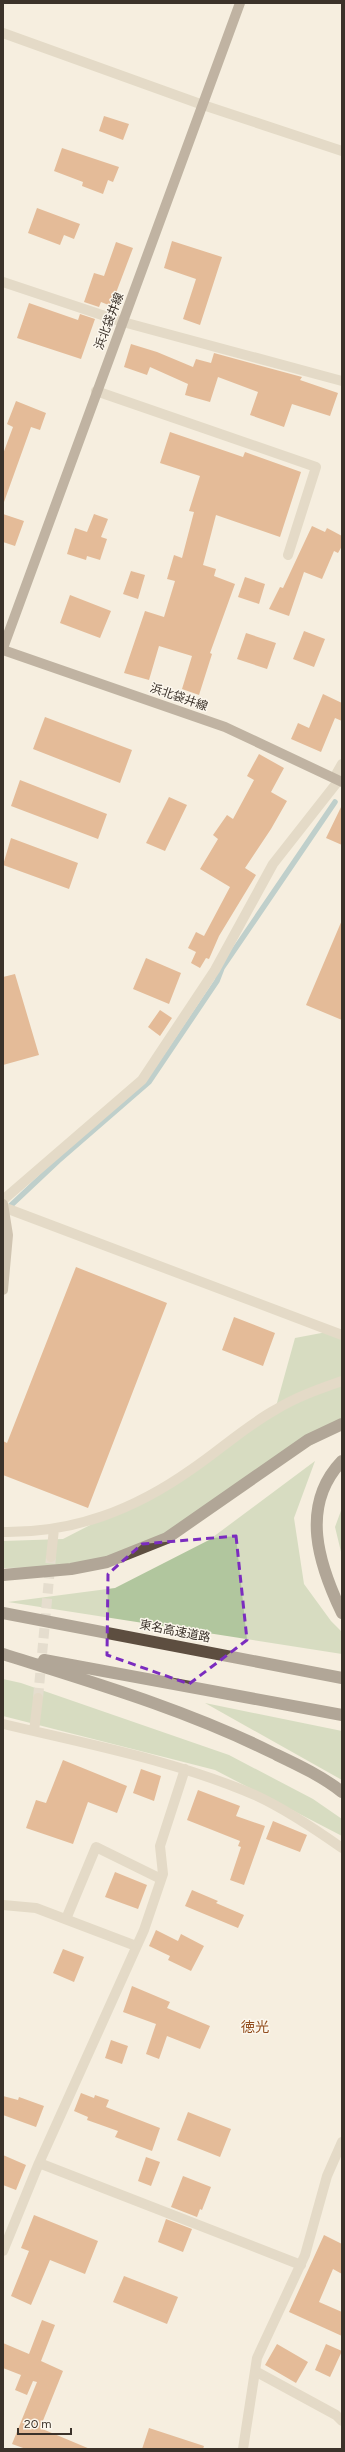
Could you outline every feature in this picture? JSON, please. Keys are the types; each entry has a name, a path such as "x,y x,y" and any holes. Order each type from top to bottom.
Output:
{"highway":[{"path":"3,1575 72,1569 107,1562 161,1541 204,1514 308,1440 342,1424"},
{"path":"342,1461 335,1468 324,1491 316,1518 317,1545 322,1567 326,1581 342,1613"},
{"name":"東名高速道路","path":"3,1613 342,1678"},
{"path":"3,1653 342,1715"},
{"path":"3,1653 174,1710 233,1733 287,1760 342,1792"}],"main road":[{"name":"浜北袋井線","path":"240,3 123,322 96,391 3,649 225,727 338,780"}],"street":[{"path":"3,33 203,105 342,151"},
{"path":"3,282 123,322 342,382"},
{"path":"96,391 316,466 288,555"},
{"path":"3,1204 142,1080 215,970 273,864 338,780 342,764"},
{"path":"3,1204 8,1236 3,1290"},
{"path":"3,1204 342,1335"},
{"path":"3,1532 63,1528 111,1513 148,1497 190,1471 275,1410 309,1393 342,1381"},
{"path":"51,1557 54,1529"},
{"path":"34,1731 38,1698"},
{"path":"3,1724 185,1769 258,1797 317,1830 342,1848"},
{"path":"3,2251 40,2163 136,1946 163,1874 160,1846 185,1769"},
{"path":"66,1919 96,1847 161,1879"},
{"path":"3,1905 36,1908 136,1946"},
{"path":"243,2449 257,2358 301,2265 327,2176 342,2142"},
{"path":"40,2163 301,2265"},
{"path":"256,2371 336,2415 342,2420"}],"highlighted area":[{"path":"236,1536 247,1640 189,1684 107,1655 108,1574 142,1544"}],"green space":[{"path":"332,1331 342,1334 342,1428 259,1474 153,1545 70,1567 3,1568 3,1541 63,1539 164,1487 275,1410 295,1338"},
{"path":"315,1461 294,1518 304,1584 331,1621 342,1632 342,1654 8,1602 115,1588 209,1540"},
{"path":"342,1508 342,1556 335,1527"},
{"path":"3,1679 21,1683 229,1755 313,1799 342,1819 342,1836 215,1770 3,1716"},
{"path":"205,1703 342,1731 342,1780"}],"building":[{"path":"104,116 129,124 123,140 99,131"},
{"path":"62,148 119,167 113,182 108,180 103,194 82,186 83,182 54,171"},
{"path":"37,208 80,224 74,239 64,235 60,245 28,233"},
{"path":"172,241 222,257 200,325 183,319 196,279 164,268"},
{"path":"116,242 133,248 111,306 101,302 99,307 84,302 94,273 104,276"},
{"path":"29,303 78,320 80,314 95,319 81,359 17,338"},
{"path":"131,344 157,352 193,367 196,359 211,363 214,353 302,377 300,380 338,393 330,416 292,404 284,427 250,415 258,392 218,377 210,402 185,395 188,384 150,367 147,375 124,367"},
{"path":"16,401 46,413 40,430 31,427 4,502 3,454 13,427 7,424"},
{"path":"170,432 243,457 245,452 301,472 280,537 216,515 203,565 216,569 214,576 235,584 210,653 212,654 199,695 182,689 192,656 159,646 149,680 124,673 145,611 164,617 175,581 167,579 174,555 182,558 194,512 189,511 200,476 160,463"},
{"path":"3,514 24,521 15,546 3,542"},
{"path":"94,514 108,519 101,537 107,539 100,560 87,556 86,560 67,554 75,528 87,532"},
{"path":"312,526 325,532 327,528 342,536 342,546 338,553 334,551 322,579 304,572 289,616 269,609 280,587 283,588"},
{"path":"131,571 145,575 138,599 123,594"},
{"path":"245,577 265,584 259,604 238,597"},
{"path":"70,595 111,611 100,638 60,623"},
{"path":"304,631 325,639 314,667 293,659"},
{"path":"246,633 276,643 267,669 237,659"},
{"path":"323,694 342,703 342,721 335,718 321,752 291,739 298,723 309,728"},
{"path":"45,717 132,750 120,783 33,749"},
{"path":"259,754 284,768 271,792 287,801 271,829 245,868 256,875 219,936 209,959 206,958 200,968 191,963 196,952 188,948 196,932 204,936 230,887 200,869 218,839 213,835 227,815 233,819 254,780 247,776"},
{"path":"20,780 107,814 98,839 11,806"},
{"path":"169,797 187,805 165,851 146,843"},
{"path":"342,805 342,845 326,838"},
{"path":"11,838 78,863 69,889 3,865"},
{"path":"342,920 342,1020 306,1005"},
{"path":"146,958 181,973 169,1004 133,989"},
{"path":"15,974 39,1055 3,1065 3,977"},
{"path":"160,1010 172,1018 160,1036 148,1027"},
{"path":"76,1267 167,1303 88,1508 3,1475 3,1441 7,1443"},
{"path":"234,1317 275,1333 263,1366 222,1350"},
{"path":"63,1760 127,1786 117,1813 88,1802 73,1844 26,1828 36,1800 46,1803"},
{"path":"141,1769 161,1776 154,1801 133,1793"},
{"path":"198,1790 240,1806 236,1816 265,1826 244,1885 230,1880 241,1847 238,1846 240,1841 187,1820"},
{"path":"273,1821 307,1835 300,1852 266,1839"},
{"path":"115,1872 147,1885 138,1909 105,1897"},
{"path":"192,1890 218,1901 216,1903 244,1915 238,1928 185,1906"},
{"path":"156,1930 178,1941 181,1934 204,1946 191,1971 168,1960 170,1956 149,1946"},
{"path":"63,1949 84,1957 74,1982 53,1973"},
{"path":"132,1986 170,2002 167,2008 210,2026 200,2049 167,2036 159,2059 146,2054 156,2024 123,2012"},
{"path":"111,2040 128,2046 122,2064 105,2058"},
{"path":"81,2093 94,2098 95,2095 109,2100 106,2107 160,2128 152,2151 115,2137 118,2131 87,2120 88,2117 74,2111"},
{"path":"3,2096 18,2100 19,2097 44,2106 36,2127 3,2115"},
{"path":"188,2112 231,2129 220,2157 177,2140"},
{"path":"3,2155 26,2165 16,2190 3,2185"},
{"path":"146,2157 160,2162 151,2186 138,2181"},
{"path":"183,2176 211,2187 202,2210 200,2209 197,2217 171,2207"},
{"path":"34,2215 98,2241 85,2274 50,2260 31,2305 11,2296 29,2251 21,2248"},
{"path":"166,2219 192,2229 183,2252 158,2242"},
{"path":"324,2235 342,2244 342,2274 333,2269 319,2302 342,2312 342,2336 289,2312"},
{"path":"124,2276 178,2297 167,2324 113,2302"},
{"path":"42,2320 55,2325 41,2361 63,2371 40,2428 90,2449 26,2449 12,2444 37,2382 33,2381 27,2395 15,2390 21,2375 3,2368 3,2343 29,2354"},
{"path":"277,2344 308,2362 296,2383 265,2365"},
{"path":"326,2344 342,2351 330,2377 315,2370"},
{"path":"149,2428 204,2446 203,2449 142,2449"}],"waterway":[{"path":"7,1209 58,1161 149,1082 217,981 222,968 335,802"}],"tunnel":[{"path":"38,1698 51,1557"}],"district":[{"name":"徳光","path":"255,2027"}]}
